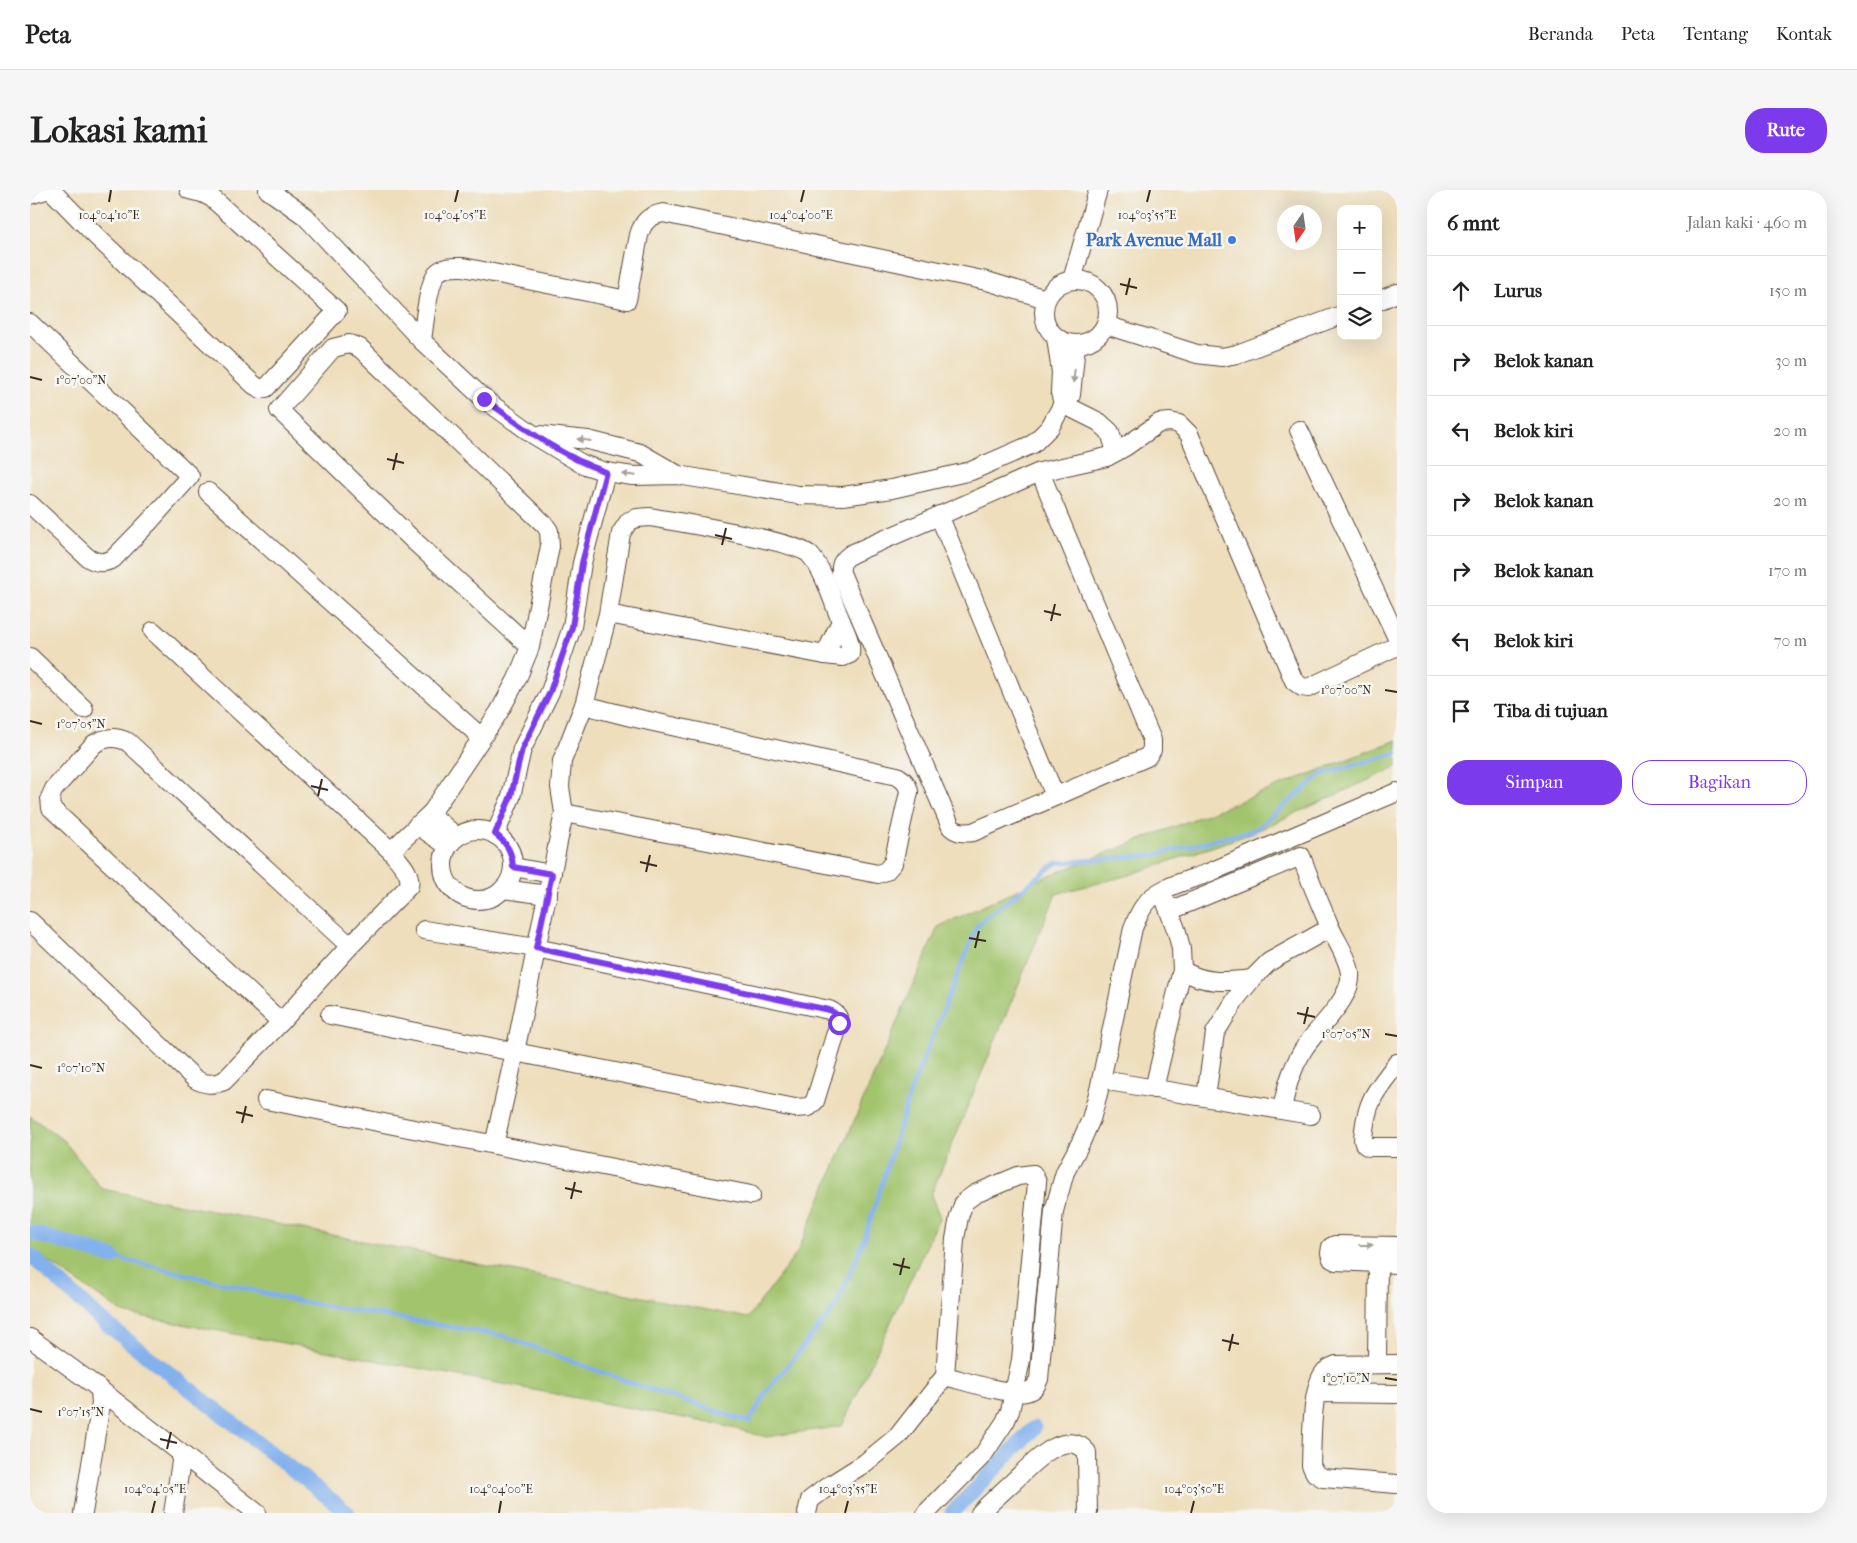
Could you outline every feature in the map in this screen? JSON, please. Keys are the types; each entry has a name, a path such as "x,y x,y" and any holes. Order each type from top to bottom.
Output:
{"street":[{"path":"30,195 46,190"},
{"path":"51,190 97,237 254,386 261,389 266,388 336,311 212,198 190,190"},
{"path":"268,190 305,216 422,341 484,399 534,435 582,464 606,472 633,476 678,475 798,495 843,496 892,489 971,471 1033,444 1050,427 1063,404 1071,395 1076,345"},
{"path":"1072,280 1098,190"},
{"path":"422,341 432,282 438,273 452,267 463,267 626,300 642,226 654,214 663,213 987,281 1046,299"},
{"path":"1072,280 1088,283 1102,293 1107,303 1106,325 1094,339 1076,345 1066,343 1056,338 1044,320 1043,309 1046,299 1052,290 1061,284 1072,280"},
{"path":"1382,300 1397,294"},
{"path":"1106,325 1197,354 1222,357 1237,354 1337,316"},
{"path":"30,323 190,476 149,522 113,559 107,562 94,562 87,557 30,504"},
{"path":"318,331 333,348"},
{"path":"1056,338 1061,372 1060,392 1063,404 1099,422 1110,432 1116,452"},
{"path":"391,851 432,812 504,704 517,679 530,647 550,546 549,531 545,524 360,348 349,344 333,348 279,410 413,540 530,647"},
{"path":"278,377 293,393"},
{"path":"1040,472 1153,746 1150,754 1147,756 973,832 965,833 954,830 841,573 840,566 842,561 851,554 1040,472 1107,457 1159,424 1166,422 1178,424 1189,434 1294,681 1298,685 1308,688 1397,646"},
{"path":"1299,430 1397,638"},
{"path":"534,435 588,440 640,453 678,475"},
{"path":"495,834 511,796 522,749 550,692 572,627 582,563 606,472"},
{"path":"208,492 482,738"},
{"path":"939,515 1055,796"},
{"path":"494,1145 564,813 560,787 562,761 584,704 608,614 621,533 630,521 637,518 650,517 782,543 805,551 814,561 821,574 841,621 825,654 608,614"},
{"path":"30,921 194,1079 208,1085 224,1081 350,946 409,886 410,878 408,873 391,851 153,631"},
{"path":"30,657 84,709"},
{"path":"564,813 878,874 886,871 894,862 909,792 909,787 897,776 631,717 584,704"},
{"path":"281,1022 54,812 50,803 51,794 94,744 110,738 128,742 350,946"},
{"path":"945,1376 1012,1392 1027,1392 1035,1388 1039,1379 1054,1210 1065,1172 1091,1119 1099,1090 1133,928 1144,905 1162,892 1397,792"},
{"path":"432,812 453,842"},
{"path":"417,825 453,842"},
{"path":"476,830 495,834 503,840 509,848 513,867 510,879 503,889 494,896 472,899 461,895 452,888 446,879 443,868 444,857 453,842 476,830"},
{"path":"1169,910 1300,856 1330,928 1349,967 1349,984 1344,996 1303,1049 1288,1079 1282,1110"},
{"path":"513,867 552,874"},
{"path":"503,889 548,895"},
{"path":"1154,1089 1182,970 1181,949 1162,892"},
{"path":"1206,1097 1215,1033 1238,996 1269,962 1330,928"},
{"path":"330,1015 804,1108 815,1101 839,1023 837,1014 829,1010 536,948 424,930"},
{"path":"1182,970 1197,978 1210,981 1224,982 1252,979"},
{"path":"1397,1063 1371,1099 1366,1112 1362,1140 1369,1147 1397,1147"},
{"path":"1114,1082 1311,1115"},
{"path":"266,1100 751,1196"},
{"path":"807,1513 810,1500 865,1463 898,1436 945,1376 955,1239 964,1202 975,1194 1018,1176 1033,1174 1037,1182 1020,1360 1012,1392 1010,1410 1005,1422 983,1456 926,1513"},
{"path":"1397,1246 1335,1245 1330,1248 1331,1257 1334,1260 1397,1264"},
{"path":"1377,1364 1378,1263"},
{"path":"30,1338 257,1513"},
{"path":"1397,1364 1336,1365 1331,1367 1322,1376 1317,1393 1311,1465 1315,1473 1323,1478 1397,1484"},
{"path":"83,1513 101,1403 100,1391"},
{"path":"1317,1393 1397,1394"},
{"path":"983,1512 1042,1453 1072,1442 1082,1445 1087,1452 1088,1513"},
{"path":"173,1513 182,1455"}],"green space":[{"path":"1397,740 1397,767 1250,834 1129,875 1056,894 931,1195 940,1217 842,1426 766,1437 721,1425 123,1313 30,1249 30,1116 64,1141 102,1189 748,1318 797,1253 938,927 1045,877"}],"waterway":[{"path":"113,1257 298,1301 504,1336 631,1383 749,1422 767,1391 836,1306 864,1240 911,1090 978,924 1056,863 1154,855 1255,830 1322,774 1397,753"},
{"path":"30,1232 113,1257"},
{"path":"30,1255 100,1319 348,1513"},
{"path":"952,1513 1034,1428"}],"place":[{"name":"Park Avenue Mall","path":"1232,240"}],"route":[{"path":"484,399 534,435 582,464 606,472 582,563 572,627 550,692 522,749 511,796 495,834 509,848 513,867 552,874 536,948 829,1010 837,1014 839,1023"}]}
